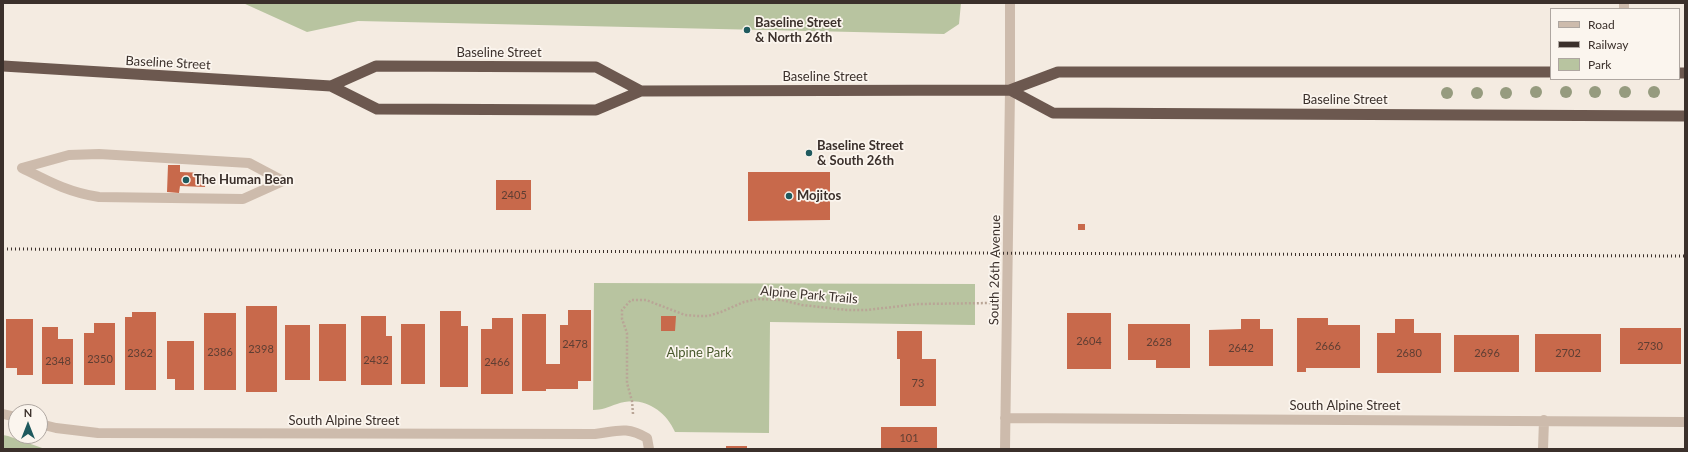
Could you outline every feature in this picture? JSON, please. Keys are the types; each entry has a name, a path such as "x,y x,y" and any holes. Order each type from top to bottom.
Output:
{"highway":[{"name":"Baseline Street","path":"3,66 331,86 377,109 596,110 641,91 1010,90 1058,72 1550,72"},
{"name":"Baseline Street","path":"331,86 376,66 596,67 641,91"},
{"name":"Baseline Street","path":"1010,90 1053,113 1685,116"}],"street":[{"name":"South 26th Avenue","path":"1005,449 1010,3"},
{"path":"69,155 107,155 249,163 283,181 243,199 99,198 78,194 56,186 22,168 69,155"},
{"name":"South Alpine Street","path":"1006,418 1685,422"},
{"path":"1543,449 1544,420"},
{"name":"South Alpine Street","path":"48,426 98,433 595,434 622,430 634,430"},
{"path":"634,430 647,438 649,449"}],"path":[{"name":"Alpine Park Trails","path":"634,430 633,406 627,383 627,333 622,319 622,310 631,300 646,300 685,315 698,316 708,316 757,298 782,300 802,305 847,310 867,310 918,304 1007,303"}],"green space":[{"path":"243,3 961,3 959,24 944,34 358,21 307,32"},
{"name":"Alpine Park","path":"594,283 975,284 975,325 770,322 769,433 675,432 671,424 659,411 643,403 635,401 626,402 593,410"},
{"path":"3,435 8,436 8,444 31,444 45,449 3,449"}],"building":[{"name":"The Human Bean","path":"168,165 180,165 180,172 206,173 205,187 180,186 179,193 167,192"},
{"name":"Mojitos","path":"748,172 830,172 830,220 748,221"},
{"path":"496,180 531,180 531,210 496,210"},
{"path":"1078,224 1085,224 1085,230 1078,230"},
{"path":"246,306 277,306 277,392 246,392"},
{"path":"568,310 591,310 591,381 578,381 578,389 522,391 522,314 546,314 546,364 560,364 560,325 568,325"},
{"path":"440,311 461,311 461,326 468,326 468,387 440,387"},
{"path":"132,312 156,312 156,390 125,390 125,317 132,317"},
{"path":"204,313 236,313 236,390 204,390"},
{"path":"1067,313 1111,313 1111,369 1067,369"},
{"path":"361,316 386,316 386,336 392,336 392,385 361,385"},
{"path":"661,316 676,316 675,331 661,331"},
{"path":"492,318 513,318 513,394 481,394 481,329 492,329"},
{"path":"1297,318 1328,318 1328,325 1360,325 1360,368 1306,368 1306,372 1297,372"},
{"path":"6,319 33,319 33,375 17,375 17,368 6,368"},
{"path":"1241,319 1260,319 1260,329 1273,329 1273,366 1209,366 1209,330 1241,329"},
{"path":"1395,319 1414,319 1414,333 1441,333 1441,373 1377,373 1377,333 1395,333"},
{"path":"94,323 115,323 115,385 84,385 84,333 94,333"},
{"path":"319,324 346,324 346,381 319,381"},
{"path":"401,324 425,324 425,384 401,384"},
{"path":"1128,324 1190,324 1190,368 1156,368 1156,360 1128,360"},
{"path":"285,325 310,325 310,380 285,380"},
{"path":"42,327 58,327 58,339 73,339 73,384 42,384"},
{"path":"1620,328 1681,328 1681,364 1620,364"},
{"path":"897,331 922,331 922,359 936,359 936,406 900,406 900,359 897,359"},
{"path":"1535,334 1601,334 1601,372 1535,372"},
{"path":"1454,335 1519,335 1519,372 1454,372"},
{"path":"167,341 194,341 194,390 175,390 175,379 167,379"},
{"path":"881,427 937,427 937,449 881,449"},
{"path":"726,446 747,446 747,449 726,449"}],"railway":[{"path":"3,249 1685,256"}],"place":[{"name":"Baseline Street & North 26th","path":"747,30"},
{"name":"Baseline Street & South 26th","path":"809,153"},
{"name":"The Human Bean","path":"186,180"},
{"name":"Mojitos","path":"789,196"}]}
